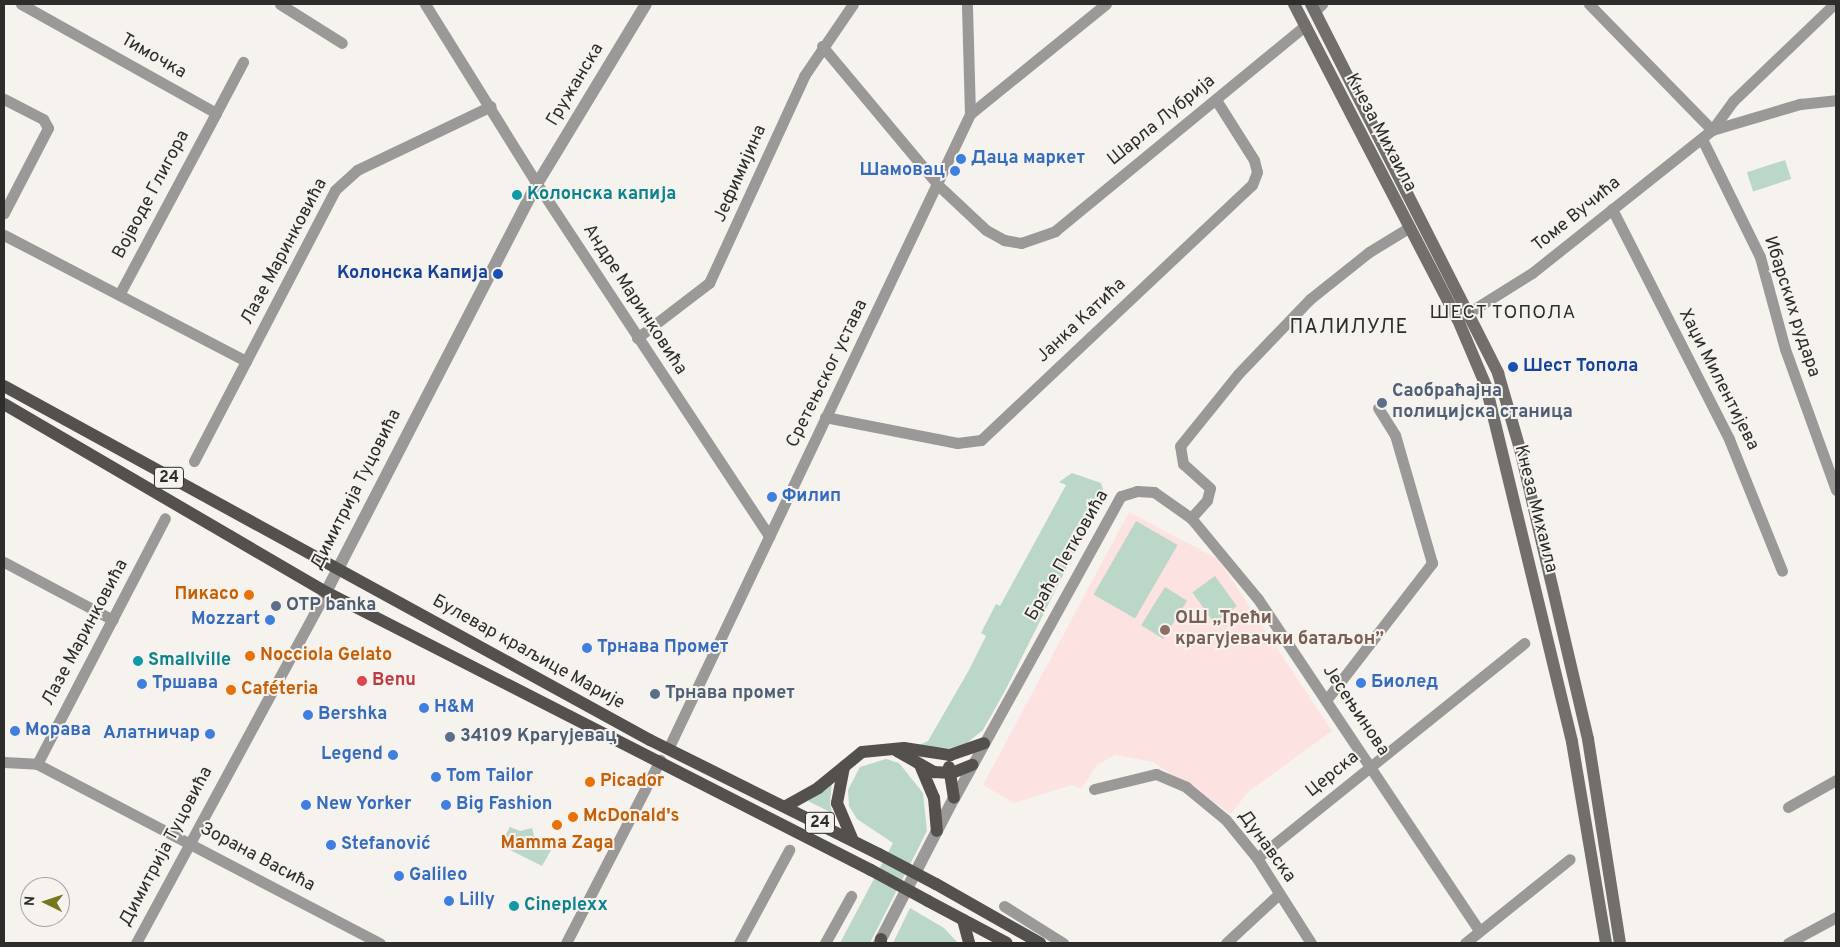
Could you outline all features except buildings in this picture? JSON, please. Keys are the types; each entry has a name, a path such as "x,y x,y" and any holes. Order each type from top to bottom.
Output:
{"main road":[{"name":"Кнеза Михаила","path":"1294,4 1458,320 1486,386 1512,481 1572,742 1606,943"},
{"name":"Кнеза Михаила","path":"1316,6 1470,313 1498,373 1520,449 1588,739 1620,943"},
{"name":"Булевар краљице Марије","path":"4,386 334,570 668,749 853,840 936,884 1040,943"},
{"name":"Булевар краљице Марије","path":"4,404 326,592 660,760 1007,943"},
{"path":"786,806 818,788 847,760 870,750 892,749 959,754 984,743"},
{"path":"892,749 920,765 952,773 972,765"},
{"path":"926,752 952,773 954,798"},
{"path":"847,760 838,784 837,802 853,840"},
{"path":"920,765 934,798 937,831"},
{"path":"963,920 969,943"}],"street":[{"name":"Тимочка","path":"21,4 216,113"},
{"path":"280,4 342,43"},
{"name":"Андре Маринковића","path":"425,4 537,184 769,536"},
{"name":"Гружанска","path":"537,184 646,4"},
{"name":"Јефимијина","path":"637,338 709,283 822,46 853,4"},
{"name":"Сретењског устава","path":"668,749 825,417 939,186 970,114 967,4"},
{"path":"970,114 1106,4"},
{"path":"1589,4 1712,130"},
{"name":"Томе Вучића","path":"1458,320 1532,273 1612,208 1702,139 1712,130 1733,101 1829,6"},
{"name":"Шарла Лубрија","path":"822,46 939,186 997,237 1021,242 1042,238 1306,26"},
{"path":"216,113 243,62"},
{"path":"4,99 43,119 48,128 4,213"},
{"name":"Јанка Катића","path":"825,417 957,443 981,440 1252,185 1257,172 1254,160 1216,100"},
{"name":"Томе Вучића","path":"1712,130 1800,104 1836,100"},
{"path":"1733,101 1736,113 1748,119"},
{"name":"Лазе Маринковића","path":"194,460 335,190 346,178 490,106"},
{"name":"Војводе Глигора","path":"120,294 216,113"},
{"name":"Ибарских рудара","path":"1702,139 1760,257 1785,350 1836,490"},
{"name":"Димитрија Туцовића","path":"136,943 326,592 334,570 537,184"},
{"name":"Хаџи Милентијева","path":"1612,208 1729,439 1782,571"},
{"path":"1191,518 1207,500 1210,488 1180,460 1180,446 1238,374 1310,299 1369,252 1410,227"},
{"path":"4,236 120,294 246,362"},
{"path":"1327,699 1432,563 1395,435 1378,408"},
{"name":"Браће Петковића","path":"881,942 954,798 1121,496 1137,491 1154,492 1191,518"},
{"name":"Лазе Маринковића","path":"37,764 165,518"},
{"name":"Јесењинова","path":"1191,518 1256,597 1327,699 1479,931"},
{"path":"4,562 113,620"},
{"name":"Церска","path":"1257,858 1524,643"},
{"path":"566,943 660,760"},
{"path":"4,762 37,764"},
{"name":"Зорана Васића","path":"37,764 379,943"},
{"name":"Дунавска","path":"1094,789 1147,774 1166,776 1226,820 1257,858 1311,943"},
{"path":"1788,807 1836,780"},
{"path":"743,942 789,850"},
{"path":"1465,943 1570,859"},
{"path":"1226,943 1279,894"},
{"path":"825,943 851,896"},
{"path":"1004,906 1063,943"},
{"path":"1788,943 1836,917"}],"shaded area":[{"name":"ОШ „Трећи крагујевачки батаљон”","path":"1129,512 1218,559 1332,731 1248,792 1231,814 1153,762 1115,755 1097,765 1081,789 1072,785 1014,803 983,785"}],"green space":[{"path":"1785,160 1791,179 1753,191 1747,172"},
{"path":"1072,473 1101,483 1104,493 1006,689 983,730 967,743 949,748 917,746 928,741 969,670 986,636 981,633 996,604 1000,606 1066,485 1059,482"},
{"path":"1136,521 1178,545 1135,619 1094,595"},
{"path":"1215,576 1237,606 1214,622 1192,592"},
{"path":"1165,587 1187,601 1163,639 1141,625"},
{"path":"886,759 899,763 923,793 927,831 870,943 840,943 893,843 857,819 849,806 848,790 860,767"},
{"path":"832,782 830,803 832,813 808,801"},
{"path":"510,827 520,831 532,828 534,836 554,845 542,866 500,845"},
{"path":"910,908 944,928 958,943 893,943"}],"place":[{"name":"Даца маркет","path":"961,159"},
{"name":"Шамовац","path":"955,171"},
{"name":"Колонска капија","path":"517,195"},
{"name":"Колонска Капија","path":"498,274"},
{"name":"Шест Топола","path":"1513,367"},
{"name":"Саобраћајна полицијска станица","path":"1382,403"},
{"name":"Филип","path":"772,497"},
{"name":"Пикасо","path":"249,595"},
{"name":"OTP banka","path":"276,606"},
{"name":"Mozzart","path":"270,620"},
{"name":"ОШ „Трећи крагујевачки батаљон”","path":"1165,630"},
{"name":"Трнава Промет","path":"587,648"},
{"name":"Nocciola Gelato","path":"250,656"},
{"name":"Smallville","path":"138,661"},
{"name":"Benu","path":"362,681"},
{"name":"Биолед","path":"1361,683"},
{"name":"Тршава","path":"142,684"},
{"name":"Caféteria","path":"231,690"},
{"name":"Трнава промет","path":"655,694"},
{"name":"H&M","path":"424,708"},
{"name":"Bershka","path":"308,715"},
{"name":"Морава","path":"15,731"},
{"name":"Алатничар","path":"210,734"},
{"name":"34109 Крагујевац","path":"450,737"},
{"name":"Legend","path":"393,755"},
{"name":"Tom Tailor","path":"436,777"},
{"name":"Picador","path":"590,782"},
{"name":"New Yorker","path":"306,805"},
{"name":"Big Fashion","path":"446,805"},
{"name":"McDonald's","path":"573,817"},
{"name":"Mamma Zaga","path":"557,825"},
{"name":"Stefanović","path":"331,845"},
{"name":"Galileo","path":"399,876"},
{"name":"Lilly","path":"449,901"},
{"name":"Cineplexx","path":"514,906"}],"district":[{"name":"ШЕСТ ТОПОЛА","path":"1503,314"},
{"name":"ПАЛИЛУЛЕ","path":"1349,328"}]}
